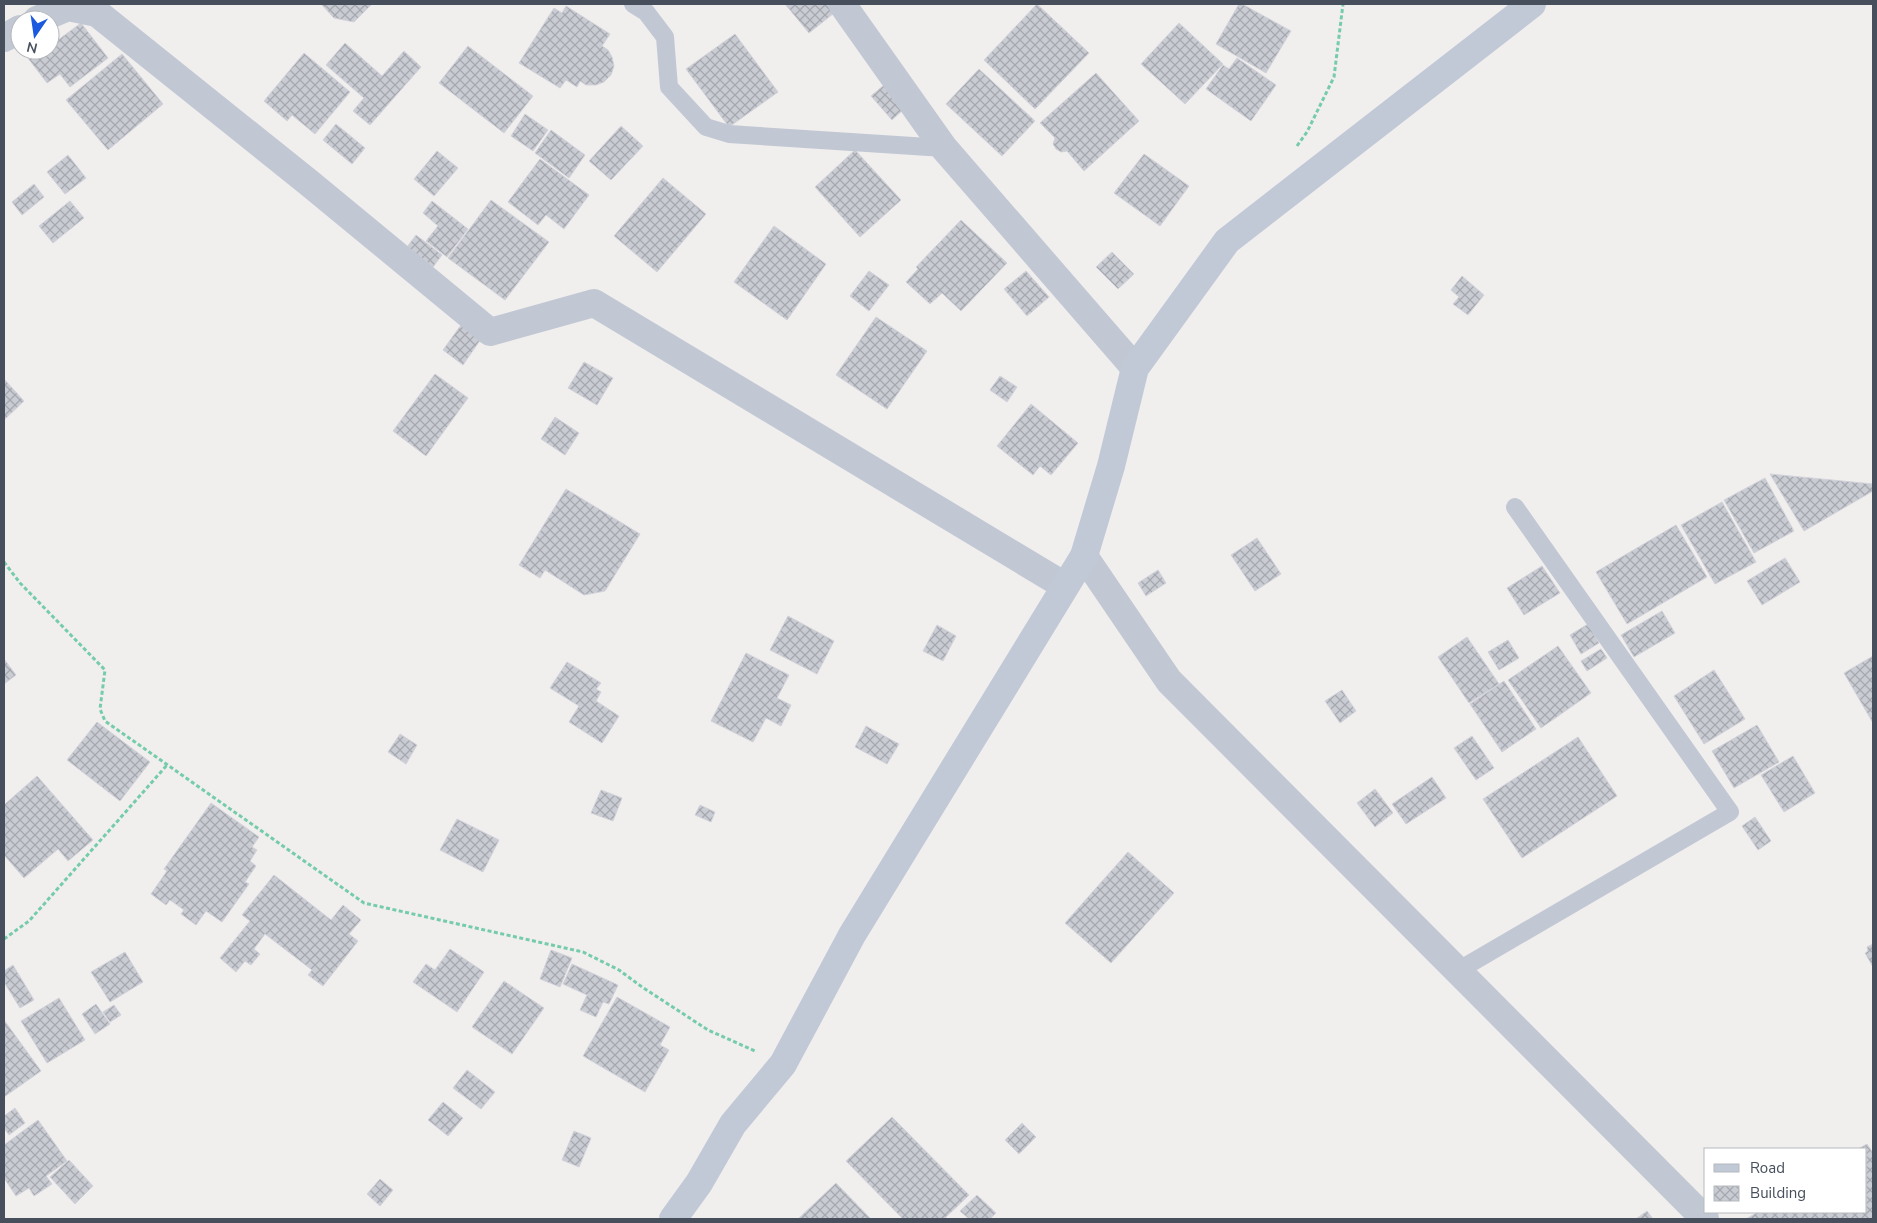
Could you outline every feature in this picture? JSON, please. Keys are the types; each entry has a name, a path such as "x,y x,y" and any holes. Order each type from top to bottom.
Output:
{"street":[{"path":"842,4 944,148 1135,368"},
{"path":"673,1219 699,1183 733,1124 783,1064 852,935 1084,556 1111,466 1135,368 1227,241 1532,4"},
{"path":"60,10 68,7 97,13 308,182 490,332 594,303 1065,586"},
{"path":"1084,556 1169,681 1705,1219"}],"lane":[{"path":"633,4 646,12 665,37 669,87 706,127 729,134 944,148"},
{"path":"1459,970 1730,812 1515,507"}],"path":[{"path":"1296,147 1307,132 1334,77 1343,4"},
{"path":"4,562 20,583 105,670 100,709 105,721 364,903 582,952 619,970 708,1030 783,1064"},
{"path":"4,939 29,921 168,764"}],"building":[{"path":"321,4 372,4 354,22 334,18"},
{"path":"785,4 827,4 834,13 809,33"},
{"path":"1037,4 1089,53 1035,109 984,60"},
{"path":"1239,4 1291,31 1266,73 1216,44"},
{"path":"566,6 610,34 602,46 608,50 614,66 611,75 604,82 596,85 586,85 580,81 577,87 566,80 560,88 519,63 554,8 562,13"},
{"path":"81,23 108,58 70,87 60,74 47,83 29,60 60,60 60,39"},
{"path":"1179,23 1223,64 1185,104 1141,64"},
{"path":"735,34 778,92 729,127 686,69"},
{"path":"345,43 382,76 404,51 421,67 370,125 353,111 364,98 326,65"},
{"path":"468,46 533,96 504,133 439,83"},
{"path":"304,53 350,92 315,134 292,115 287,121 264,101"},
{"path":"122,54 163,104 108,150 66,100"},
{"path":"1237,58 1276,85 1251,121 1206,89 1223,65 1229,69"},
{"path":"979,69 1035,121 1002,156 946,104"},
{"path":"1096,73 1139,121 1084,171 1067,151 1061,152 1056,149 1053,144 1055,138 1040,123"},
{"path":"884,85 904,109 892,120 871,96"},
{"path":"525,114 548,130 533,151 511,136"},
{"path":"336,124 365,148 352,164 323,140"},
{"path":"621,126 643,146 611,180 589,161"},
{"path":"551,130 585,155 569,178 535,153"},
{"path":"855,150 901,200 860,237 815,187"},
{"path":"437,151 458,168 434,196 414,179"},
{"path":"1144,154 1189,186 1160,226 1114,193"},
{"path":"68,155 86,178 65,194 47,172"},
{"path":"540,159 589,195 564,229 546,215 538,225 508,202"},
{"path":"663,178 706,214 657,272 614,236"},
{"path":"34,184 44,197 22,215 12,202"},
{"path":"491,200 549,242 505,300 448,258"},
{"path":"70,201 84,218 53,243 39,226"},
{"path":"432,201 468,229 447,257 426,241 438,226 423,213"},
{"path":"961,220 1007,263 961,311 942,293 930,304 906,282 918,269 916,267"},
{"path":"774,226 826,264 787,320 734,282"},
{"path":"416,235 442,255 433,267 407,247"},
{"path":"1112,252 1134,274 1118,289 1096,267"},
{"path":"869,271 889,285 869,311 850,296"},
{"path":"1026,271 1049,297 1027,316 1004,289"},
{"path":"1462,276 1484,295 1468,315 1453,304 1459,297 1451,290"},
{"path":"876,317 927,351 887,409 836,375"},
{"path":"461,325 481,339 463,365 443,350"},
{"path":"584,362 613,378 597,405 568,388"},
{"path":"435,374 468,398 426,456 393,431"},
{"path":"1000,376 1017,387 1007,402 990,390"},
{"path":"4,379 24,401 4,420"},
{"path":"1031,404 1078,443 1051,475 1040,466 1033,475 997,446"},
{"path":"555,417 579,433 565,455 541,439"},
{"path":"1770,474 1873,484 1873,491 1804,531"},
{"path":"1765,478 1794,531 1754,553 1724,500"},
{"path":"566,489 640,534 605,591 584,595 545,570 540,578 519,565"},
{"path":"1722,502 1756,562 1715,584 1681,525"},
{"path":"1676,525 1707,577 1627,624 1596,572"},
{"path":"1257,538 1281,574 1255,591 1231,555"},
{"path":"1785,558 1800,582 1762,605 1747,581"},
{"path":"1542,566 1560,593 1524,615 1507,588"},
{"path":"1158,570 1166,583 1146,596 1138,583"},
{"path":"1662,611 1675,633 1634,657 1621,635"},
{"path":"788,616 834,641 817,674 770,650"},
{"path":"1588,624 1599,643 1581,654 1570,635"},
{"path":"937,625 956,636 943,661 923,651"},
{"path":"1467,637 1499,684 1469,703 1438,657"},
{"path":"1508,640 1519,658 1499,670 1488,652"},
{"path":"1558,646 1591,693 1541,728 1508,680"},
{"path":"1601,649 1607,658 1587,671 1581,661"},
{"path":"746,653 789,675 777,698 791,705 781,726 766,718 753,742 711,721"},
{"path":"1873,656 1873,723 1844,673"},
{"path":"4,659 16,675 4,684"},
{"path":"567,662 601,683 596,689 601,692 596,701 619,716 602,743 569,722 579,706 550,688"},
{"path":"1714,670 1745,719 1704,744 1674,696"},
{"path":"1504,681 1536,729 1502,752 1470,704"},
{"path":"1342,690 1356,711 1340,723 1325,701"},
{"path":"97,722 150,762 120,801 67,760"},
{"path":"1757,725 1779,762 1734,788 1712,751"},
{"path":"866,726 899,744 887,764 855,747"},
{"path":"400,734 417,745 406,764 388,752"},
{"path":"1472,736 1494,768 1476,780 1454,748"},
{"path":"1578,737 1617,796 1522,858 1483,799"},
{"path":"1793,756 1815,793 1784,812 1761,775"},
{"path":"37,776 93,840 68,861 58,849 24,878 4,855 4,805"},
{"path":"1432,777 1446,798 1406,824 1392,804"},
{"path":"1375,789 1393,813 1375,827 1357,803"},
{"path":"601,790 622,798 613,821 591,813"},
{"path":"211,803 259,837 252,847 257,850 250,861 256,866 245,882 249,884 222,922 206,911 196,925 181,914 184,910 170,900 166,905 151,894 167,871 164,869"},
{"path":"700,805 715,812 711,822 695,815"},
{"path":"1755,817 1771,841 1758,850 1742,826"},
{"path":"457,819 499,840 483,872 440,850"},
{"path":"1128,852 1174,893 1111,963 1065,923"},
{"path":"274,875 331,920 343,905 361,920 349,934 358,941 323,986 308,975 312,970 265,934 254,949 260,954 251,965 245,961 236,972 220,958 250,921 242,915"},
{"path":"1873,944 1873,967 1865,953 1868,951 1867,947"},
{"path":"450,949 484,972 457,1012 413,982 426,964 435,970"},
{"path":"551,950 572,958 560,987 540,979"},
{"path":"125,952 143,982 110,1002 91,972"},
{"path":"572,964 618,985 609,1004 603,1002 596,1017 580,1010 587,995 563,984"},
{"path":"13,965 34,1000 20,1008 4,982 4,971"},
{"path":"504,981 544,1008 512,1054 472,1027"},
{"path":"617,997 670,1027 660,1045 669,1050 645,1092 583,1056"},
{"path":"59,998 85,1040 47,1063 21,1021"},
{"path":"96,1004 110,1024 95,1034 82,1014"},
{"path":"114,1005 121,1015 110,1022 103,1012"},
{"path":"4,1020 41,1071 4,1097"},
{"path":"467,1070 495,1092 481,1109 453,1088"},
{"path":"443,1102 463,1118 448,1136 428,1120"},
{"path":"15,1108 25,1123 9,1135 4,1128 4,1116"},
{"path":"892,1117 969,1195 944,1219 903,1219 846,1161"},
{"path":"38,1120 67,1161 46,1176 52,1184 34,1196 29,1188 16,1196 4,1178 4,1145"},
{"path":"1022,1123 1036,1137 1019,1154 1005,1140"},
{"path":"574,1131 591,1138 579,1167 562,1160"},
{"path":"1867,1144 1873,1153 1873,1219 1746,1219 1756,1213 1867,1213 1867,1148 1860,1148"},
{"path":"69,1160 93,1186 75,1204 50,1177"},
{"path":"380,1179 393,1190 380,1206 367,1194"},
{"path":"836,1183 871,1219 798,1219"},
{"path":"977,1195 996,1213 990,1219 969,1219 960,1211"},
{"path":"1647,1211 1653,1219 1636,1219"}]}
